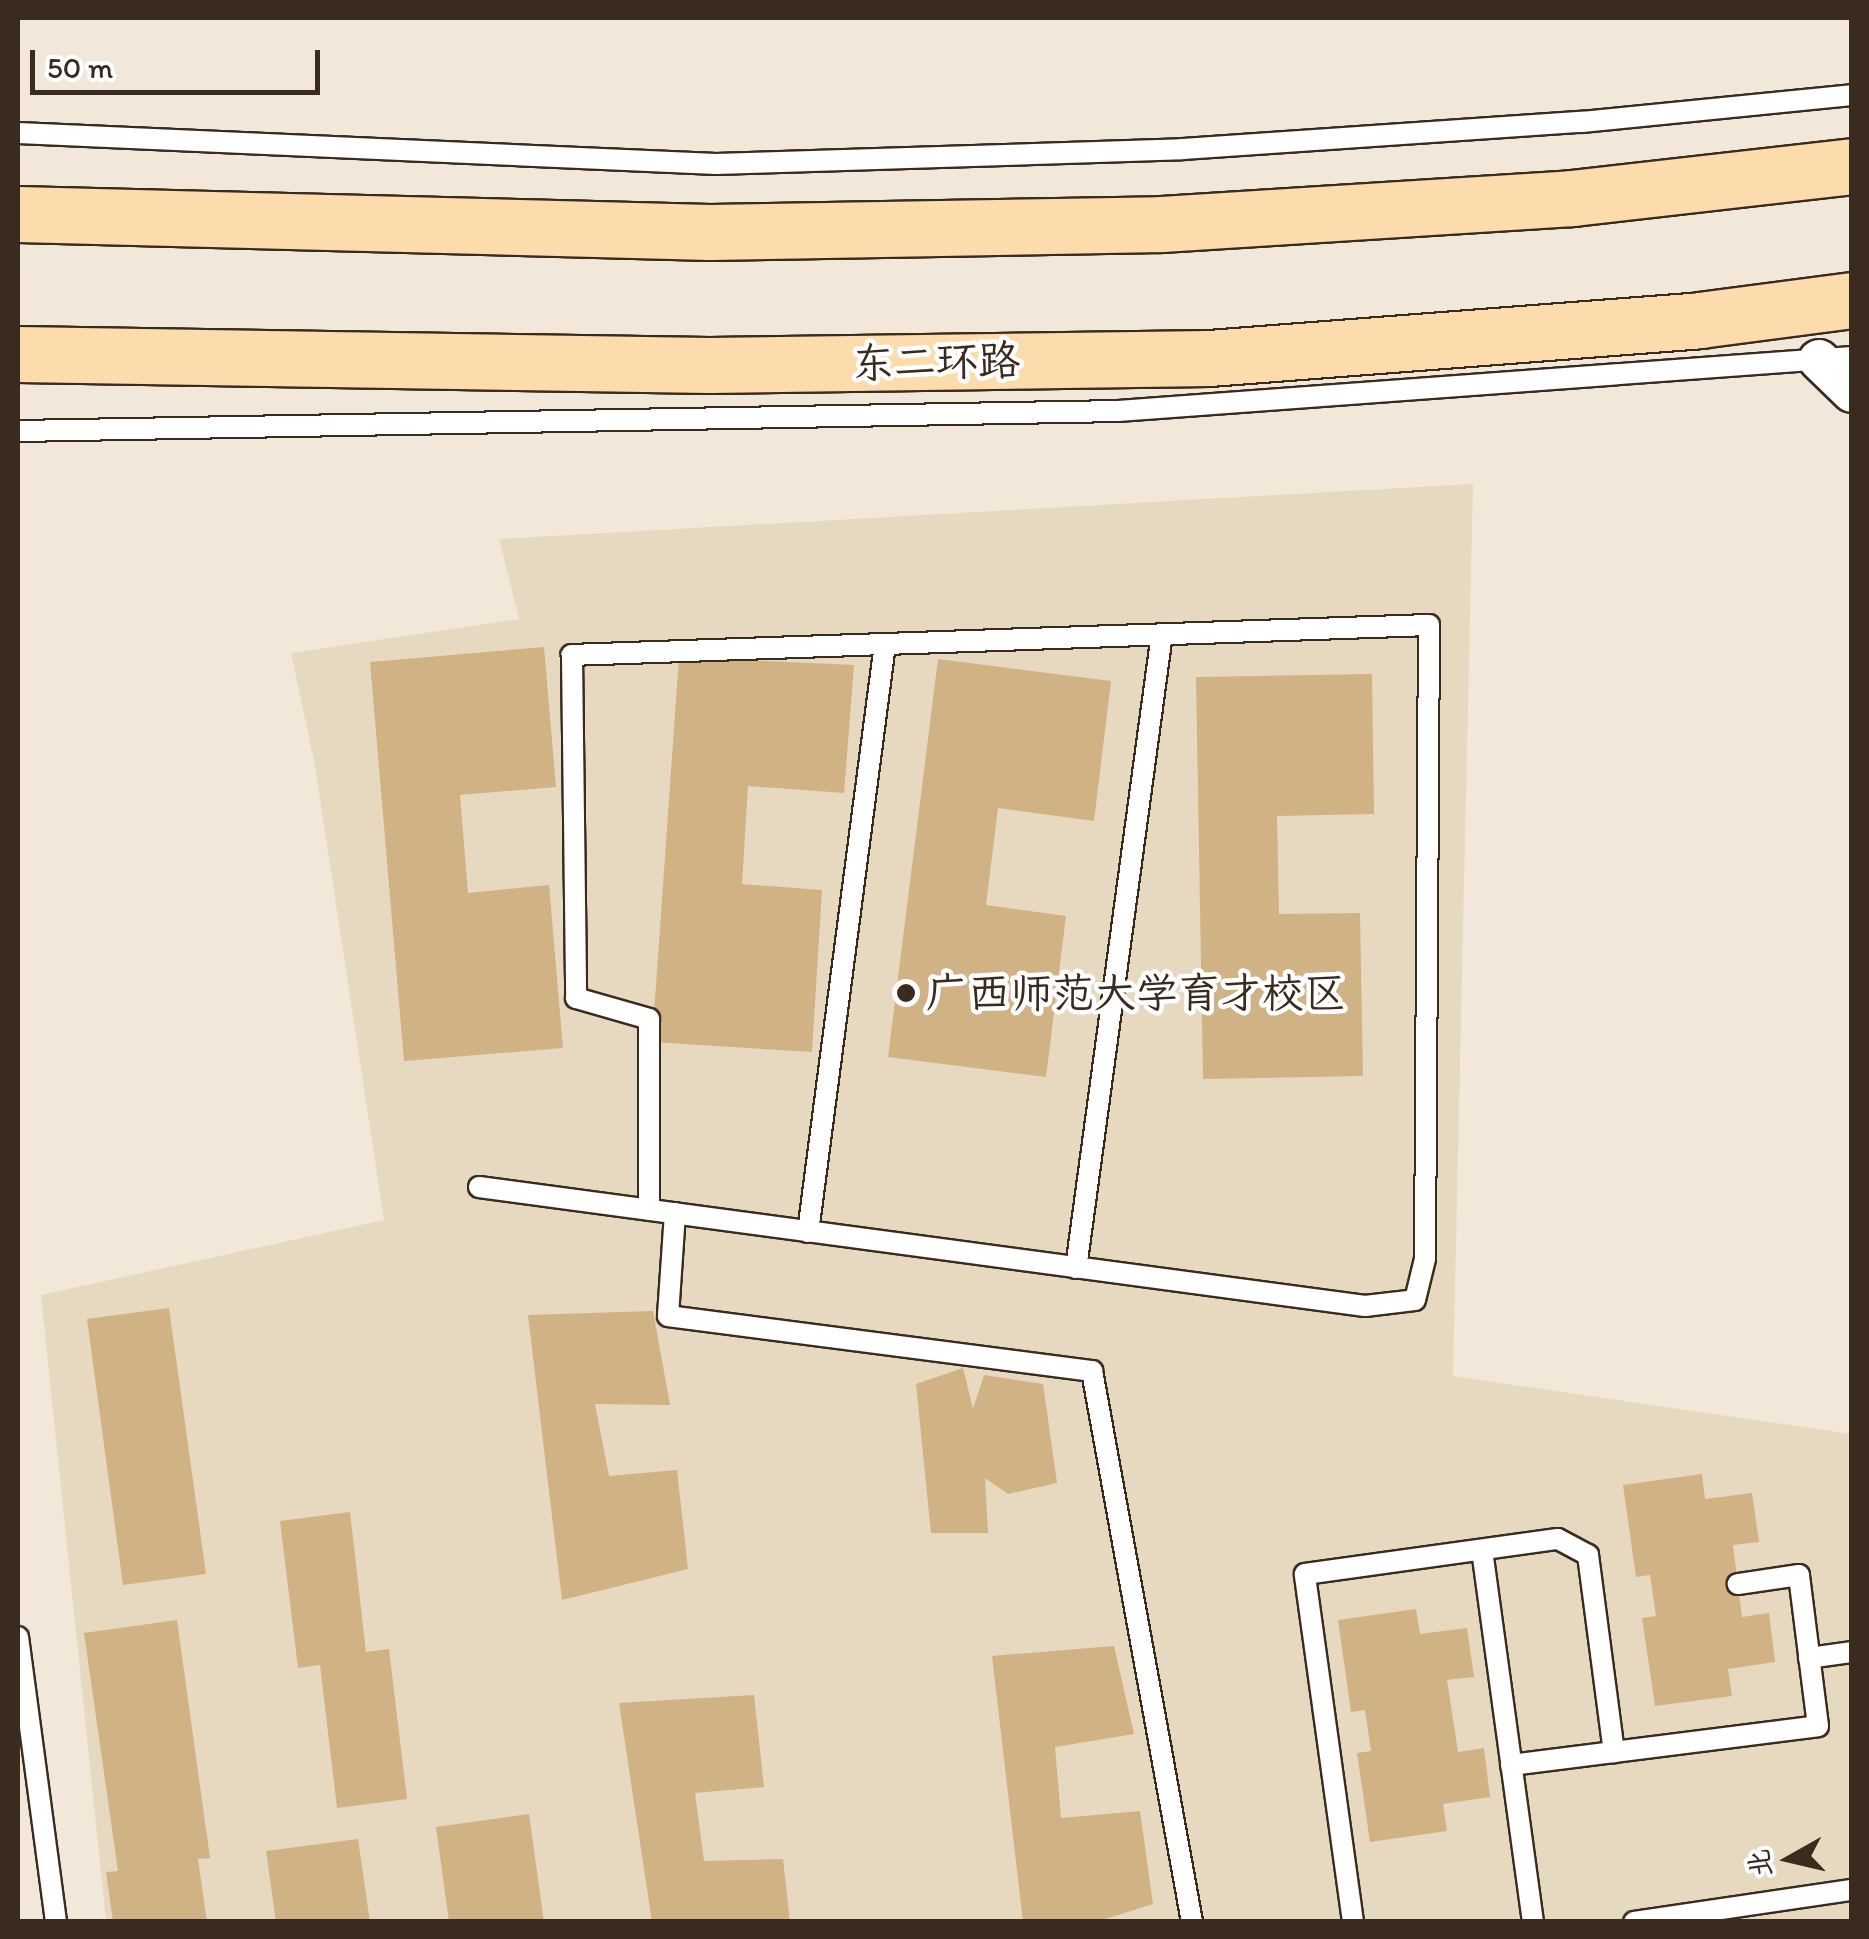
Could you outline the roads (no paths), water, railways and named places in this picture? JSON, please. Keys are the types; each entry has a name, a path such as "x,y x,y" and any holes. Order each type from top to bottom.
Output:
{"main road":[{"path":"18,214 710,232 1161,224 1572,198 1852,166"},
{"name":"东二环路","path":"18,354 709,366 1208,358 1700,320 1852,300"}],"street":[{"path":"1835,359 1852,392"}],"lane":[{"path":"18,133 716,164 1182,149 1582,122 1852,95"},
{"path":"18,431 1118,410 1835,359"},
{"path":"479,1187 1076,1268 1365,1306 1415,1300 1424,1259 1429,625 572,655 576,998 649,1019 649,1210"},
{"path":"1076,1268 1162,634"},
{"path":"808,1232 885,644"},
{"path":"675,1213 668,1316 1092,1371 1192,1922"},
{"path":"1353,1922 1305,1574 1558,1539 1588,1554 1614,1752"},
{"path":"1482,1550 1533,1922"},
{"path":"1511,1765 1818,1726 1799,1575 1738,1584"},
{"path":"18,1637 56,1922"},
{"path":"1809,1658 1852,1652"},
{"path":"1634,1922 1852,1890"}],"place":[{"name":"广西师范大学育才校区","path":"906,993"}]}
